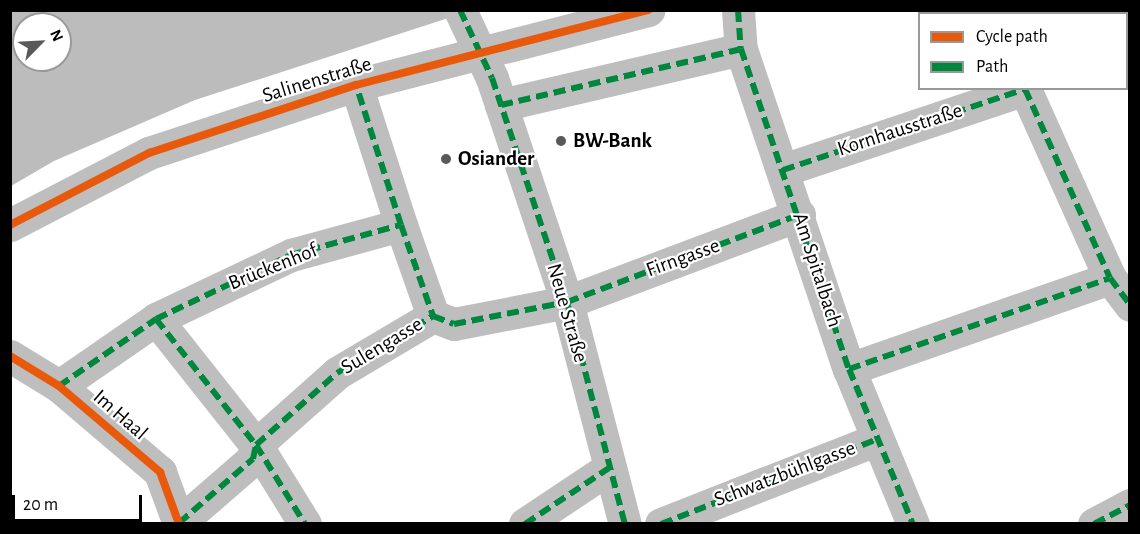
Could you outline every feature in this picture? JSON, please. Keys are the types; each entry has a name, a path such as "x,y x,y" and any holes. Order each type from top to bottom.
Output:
{"street":[{"name":"Neue Straße","path":"460,10 496,91 567,302 625,524"},
{"name":"Salinenstraße","path":"10,225 148,153 356,84 649,10"},
{"name":"Am Spitalbach","path":"738,10 741,49 799,215 849,369 875,440 913,524"},
{"path":"496,91 741,49"},
{"path":"356,84 433,316"},
{"name":"Kornhausstraße","path":"783,170 1022,90"},
{"name":"Kornhausstraße","path":"1025,90 1110,278 1130,305"},
{"name":"Firngasse","path":"567,302 799,215"},
{"name":"Brückenhof","path":"59,386 156,320 291,255 401,225"},
{"path":"849,369 1110,278"},
{"name":"Sulengasse","path":"179,524 253,459 256,445 336,373 433,316 454,324 567,302"},
{"path":"156,320 256,445 305,524"},
{"name":"Im Haal","path":"10,356 59,386 160,472 179,524"},
{"name":"Schwatzbühlgasse","path":"661,524 875,440"},
{"path":"525,524 609,468"},
{"path":"1094,524 1130,504"}],"shaded area":[{"path":"11,11 470,11 195,100 54,161 11,186"}],"marked path":[{"path":"460,10 492,78 567,302 625,524"},
{"path":"738,10 741,49 849,369 913,524"},
{"path":"501,105 741,49"},
{"path":"59,386 156,319 291,255 401,225 356,85"},
{"path":"783,170 1022,90"},
{"path":"1025,90 1110,278"},
{"path":"179,523 253,459 256,445 337,373 433,316 454,324 567,302 799,215"},
{"path":"401,225 433,316"},
{"path":"849,369 1110,278 1130,305"},
{"path":"156,319 256,445 305,524"},
{"path":"661,524 875,440"},
{"path":"525,524 609,468"},
{"path":"1094,524 1130,505"}],"cycle path":[{"path":"10,225 149,153 356,85 649,10"},
{"path":"10,356 59,386 160,472 179,524"}],"place":[{"name":"BW-Bank","path":"561,141"},
{"name":"Osiander","path":"446,159"}]}
